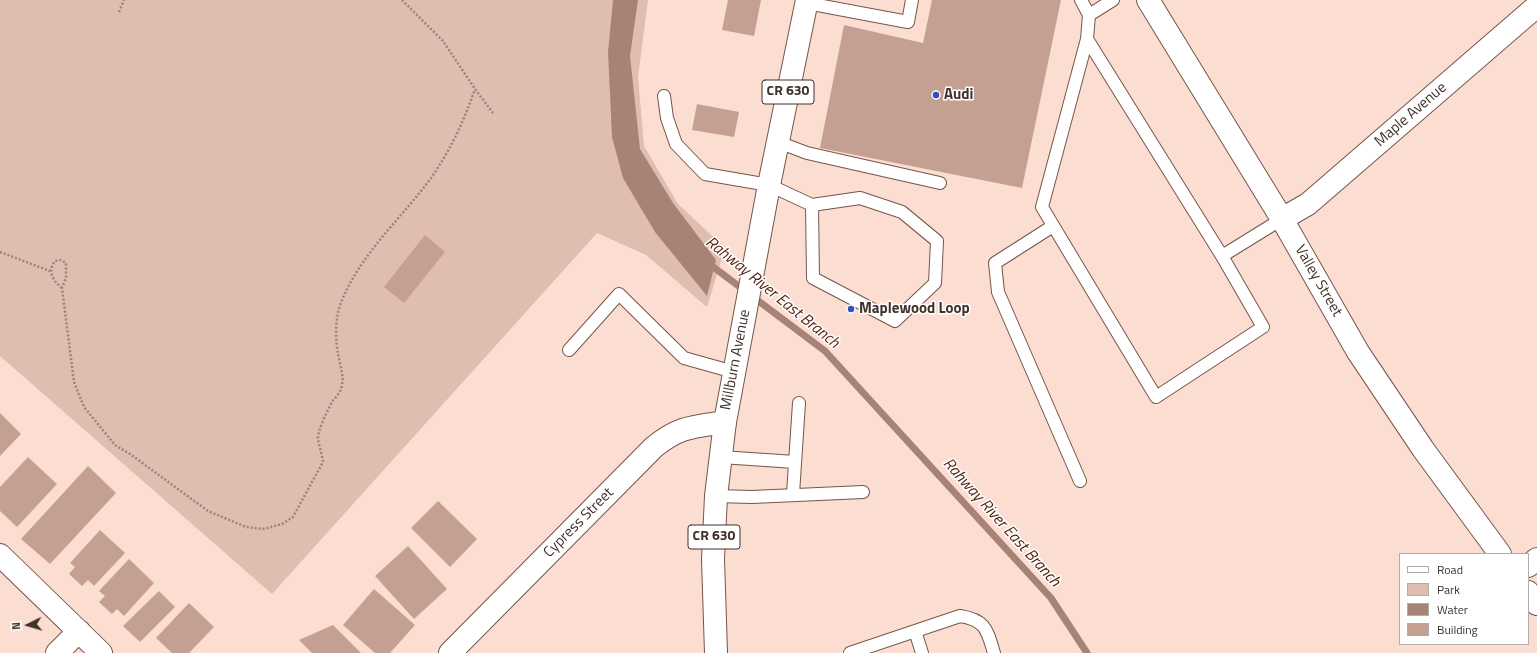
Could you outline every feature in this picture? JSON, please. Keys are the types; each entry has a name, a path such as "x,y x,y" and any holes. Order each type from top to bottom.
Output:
{"main road":[{"name":"Valley Street","path":"1148,0 1282,219 1358,352 1423,448 1499,553"},
{"name":"Millburn Avenue","path":"716,653 712,559 720,457 739,343 769,185 807,2"},
{"name":"Maple Avenue","path":"1282,219 1308,204 1537,6"},
{"name":"Cypress Street","path":"450,653 654,447 668,435 681,429 725,422"},
{"path":"0,555 101,653"},
{"path":"1529,565 1537,559"},
{"path":"1529,593 1537,604"},
{"path":"58,653 79,631"}],"lane":[{"path":"807,2 908,22 912,0"},
{"path":"1081,0 1089,15 1087,40 1042,207 1156,397 1263,327 1222,256 1087,40"},
{"path":"1089,15 1113,0"},
{"path":"664,96 667,118 676,144 705,174 769,185 812,205 860,198 902,212 937,241 935,283 895,321 813,278 812,205"},
{"path":"778,142 807,153 940,183"},
{"path":"1222,256 1282,219"},
{"path":"1054,226 995,263 998,292 1080,481"},
{"path":"569,350 619,294 684,358 734,372"},
{"path":"793,494 799,403"},
{"path":"720,457 795,462"},
{"path":"716,496 752,497 863,492"},
{"path":"850,653 960,616 974,618 986,628 994,653"},
{"path":"915,631 922,653"}],"path":[{"path":"119,12 124,0"},
{"path":"402,0 443,41 475,89 494,112"},
{"path":"62,288 56,283 50,271 51,266 55,261 61,260 66,263 66,278 62,288 74,382 84,407 115,445 130,454 192,502 227,521 246,527 264,529 282,524 293,517 323,462 318,437 326,413 341,389 342,370 338,353 336,326 341,302 360,266 375,244 393,225 430,179 448,152 468,109 475,89"},
{"path":"0,252 50,271"}],"green space":[{"path":"0,0 648,0 638,77 644,146 678,204 725,248 707,307 646,255 597,233 272,594 0,356"}],"water":[{"path":"613,0 638,0 630,56 640,149 673,203 716,260 707,296 655,232 623,178 612,137 608,52"}],"building":[{"path":"728,0 761,0 754,36 722,30"},
{"name":"Audi","path":"932,0 1061,0 1022,188 820,148 844,25 923,43"},
{"path":"697,104 739,112 734,137 692,130"},
{"path":"425,235 445,252 404,303 384,287"},
{"path":"0,413 21,434 0,456"},
{"path":"28,457 57,484 17,527 0,511 0,487"},
{"path":"88,466 116,493 50,564 21,539"},
{"path":"438,501 477,539 450,567 411,528"},
{"path":"100,530 125,553 94,586 88,580 82,586 69,574 75,567 70,563"},
{"path":"408,546 447,589 414,619 375,576"},
{"path":"129,559 154,583 124,616 117,609 112,614 99,602 105,596 99,591"},
{"path":"374,589 415,625 390,653 375,653 343,625"},
{"path":"159,591 175,607 140,642 123,626"},
{"path":"189,603 214,627 189,653 172,653 156,638"},
{"path":"333,625 361,653 312,653 299,640"}],"waterway":[{"name":"Rahway River East Branch","path":"708,263 825,351 1051,598 1087,653"}],"place":[{"name":"Audi","path":"936,95"},
{"name":"Maplewood Loop","path":"851,309"}]}
